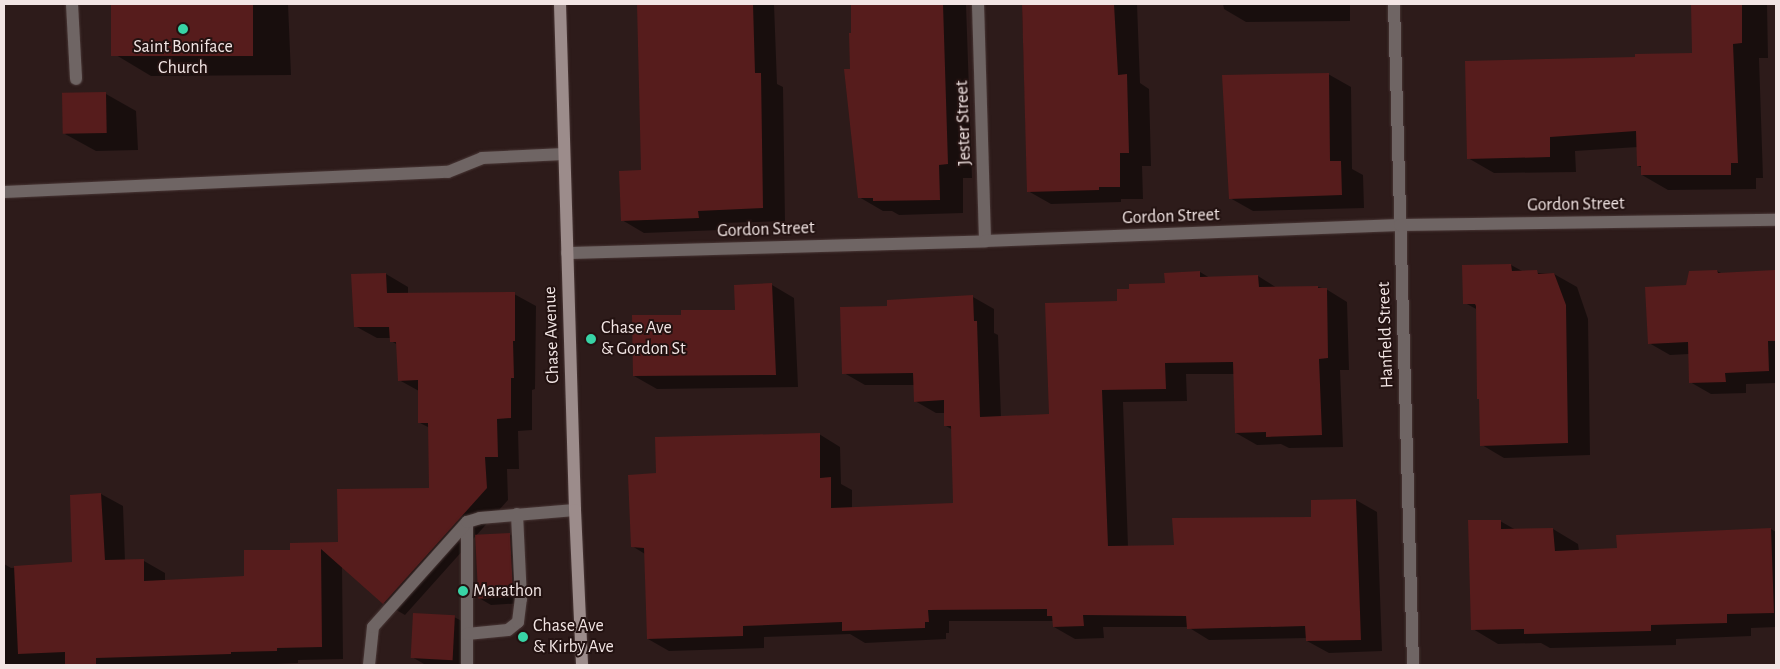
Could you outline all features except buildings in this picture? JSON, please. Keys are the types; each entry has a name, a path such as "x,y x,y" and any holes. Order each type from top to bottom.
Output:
{"street":[{"path":"72,4 76,79"},
{"name":"Chase Avenue","path":"560,4 575,510 582,665"},
{"name":"Jester Street","path":"978,4 985,241"},
{"name":"Hanfield Street","path":"1394,4 1413,665"},
{"path":"4,192 448,172 482,158 564,154"},
{"name":"Gordon Street","path":"567,253 985,241 1400,225 1776,220"},
{"path":"369,665 373,627 467,522 480,518 575,510"},
{"path":"467,634 508,630 518,622 521,599 517,514"},
{"path":"467,522 467,665"}],"place":[{"name":"Saint Boniface Church","path":"183,29"},
{"name":"Chase Ave & Gordon St","path":"591,339"},
{"name":"Marathon","path":"463,591"},
{"name":"Chase Ave & Kirby Ave","path":"523,637"}]}
